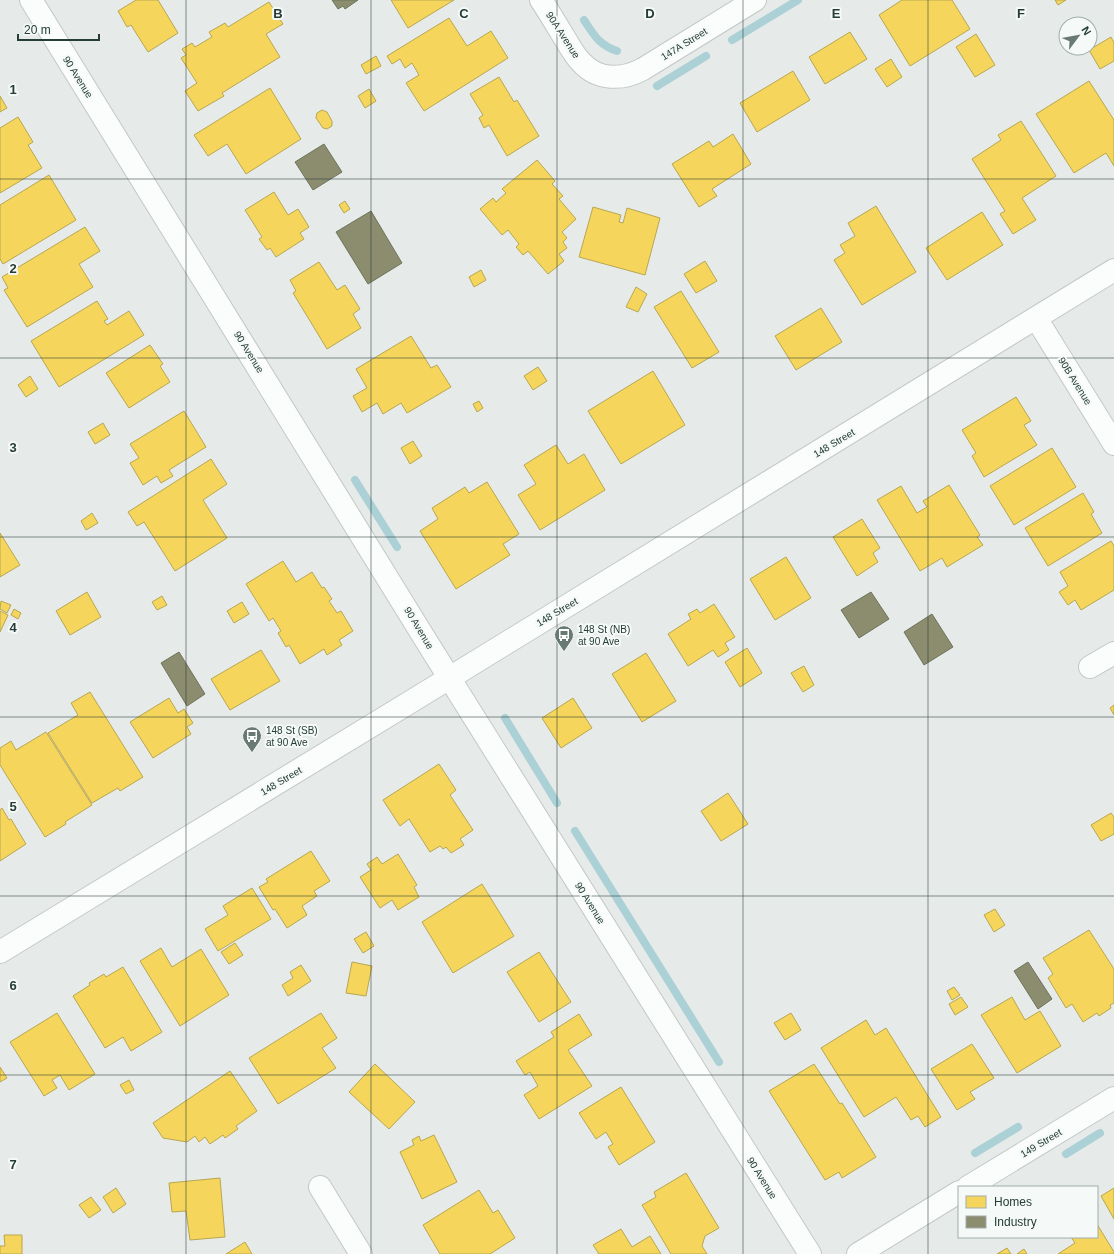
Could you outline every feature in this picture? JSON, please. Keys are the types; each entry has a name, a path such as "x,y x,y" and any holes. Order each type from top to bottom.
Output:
{"street":[{"name":"90 Avenue","path":"31,0 449,678 810,1254"},
{"name":"90A Avenue","path":"541,0 582,64 600,74 609,77"},
{"name":"147A Street","path":"609,77 627,76 643,69 755,0"},
{"name":"148 Street","path":"0,952 1114,270"},
{"name":"90B Avenue","path":"1036,318 1114,444"},
{"path":"1090,667 1114,653"},
{"name":"149 Street","path":"970,1186 1114,1098"},
{"path":"320,1187 361,1254"},
{"path":"858,1254 958,1193"}],"building: Homes":[{"path":"136,0 158,0 178,33 148,52 131,25 127,27 118,11"},
{"path":"391,0 454,0 408,28"},
{"path":"902,0 952,0 970,29 910,66 879,15"},
{"path":"1055,0 1066,0 1058,5"},
{"path":"269,2 283,24 266,34 280,57 222,93 224,96 198,111 185,91 197,83 181,58 186,55 182,49 192,43 195,47 212,37 209,32 225,23 228,27"},
{"path":"449,18 467,46 491,31 508,58 424,111 406,83 419,75 412,63 405,68 400,59 392,64 387,56"},
{"path":"850,32 867,59 825,84 809,57"},
{"path":"976,34 995,65 975,77 956,47"},
{"path":"1111,37 1114,43 1114,61 1100,69 1092,56 1098,56 1098,45"},
{"path":"376,56 381,66 366,74 361,65"},
{"path":"891,59 902,77 887,87 875,69"},
{"path":"793,71 810,100 757,132 740,103"},
{"path":"499,77 514,102 517,100 539,136 507,156 489,125 484,128 479,118 483,115 470,94"},
{"path":"1089,81 1114,120 1114,166 1106,153 1074,173 1036,114"},
{"path":"270,88 301,139 246,174 227,144 208,156 194,135"},
{"path":"369,89 376,101 365,108 358,96"},
{"path":"0,96 7,108 0,112"},
{"path":"322,110 327,112 332,121 332,126 327,129 323,128 316,118 317,113"},
{"path":"18,117 33,142 28,145 42,168 0,193 0,128"},
{"path":"1021,121 1056,176 1022,198 1036,220 1013,234 1000,214 1005,211 972,159 1001,140 998,135"},
{"path":"733,134 751,164 712,189 717,196 699,207 672,164 709,141 713,147"},
{"path":"537,160 555,181 552,184 563,196 559,199 576,219 562,232 567,238 563,242 567,248 559,254 564,261 548,274 528,251 523,255 516,247 519,244 508,230 502,235 480,209 493,198 496,202 506,193 502,189"},
{"path":"49,175 76,220 3,264 0,259 0,205"},
{"path":"274,192 288,215 298,209 309,227 300,233 304,239 276,257 270,248 267,250 259,239 262,237 245,210"},
{"path":"345,201 350,209 344,213 339,205"},
{"path":"876,206 916,272 862,305 834,260 845,253 840,245 855,236 848,223"},
{"path":"593,207 621,215 619,222 623,223 627,208 660,218 645,275 579,257"},
{"path":"982,212 1003,245 947,280 926,248"},
{"path":"85,227 100,251 79,264 93,287 27,327 4,290 8,288 2,277"},
{"path":"705,261 717,281 696,293 684,274"},
{"path":"319,262 337,290 345,285 360,309 353,314 361,328 327,349 293,293 296,291 290,280"},
{"path":"481,270 486,280 474,287 469,277"},
{"path":"636,287 647,294 638,312 626,307"},
{"path":"681,291 719,352 692,368 654,307"},
{"path":"97,301 108,319 104,321 107,325 129,311 144,335 59,387 31,341"},
{"path":"821,308 842,342 796,370 775,336"},
{"path":"411,336 431,368 437,365 451,387 407,413 401,403 383,414 377,403 362,412 353,396 367,388 356,369"},
{"path":"150,345 163,364 160,366 170,382 129,408 106,373"},
{"path":"538,367 547,381 533,390 524,376"},
{"path":"653,371 685,425 621,464 588,411"},
{"path":"30,376 38,389 26,397 18,385"},
{"path":"1016,397 1031,421 1024,425 1037,445 984,477 972,456 976,453 962,430"},
{"path":"479,401 483,408 477,412 473,404"},
{"path":"184,411 206,447 169,470 173,476 161,483 157,476 143,485 130,463 139,458 130,444"},
{"path":"103,423 110,435 95,444 88,432"},
{"path":"413,441 422,456 410,464 401,448"},
{"path":"556,445 568,464 584,454 605,490 540,530 518,495 536,484 524,465"},
{"path":"1052,448 1076,487 1014,525 990,486"},
{"path":"211,459 227,484 203,500 227,538 175,571 144,522 137,526 128,512"},
{"path":"487,482 519,534 503,544 510,555 456,589 420,531 438,519 432,508 465,487 469,493"},
{"path":"949,485 980,535 977,537 983,545 947,567 942,558 920,571 877,500 901,486 917,513 927,507 923,501"},
{"path":"1083,493 1094,512 1091,514 1102,533 1048,566 1025,528"},
{"path":"92,513 98,523 86,530 81,521"},
{"path":"862,519 880,548 873,553 878,562 857,576 833,537"},
{"path":"0,533 20,565 0,577"},
{"path":"1111,541 1114,546 1114,590 1081,610 1075,600 1068,605 1059,592 1068,586 1060,572"},
{"path":"786,557 811,598 775,620 750,579"},
{"path":"283,561 296,582 312,572 322,588 324,587 332,599 329,601 337,613 341,611 353,631 339,640 342,645 327,655 324,649 300,664 289,645 286,647 278,633 281,631 273,618 269,621 246,584"},
{"path":"87,592 101,617 70,635 56,611"},
{"path":"162,596 167,605 157,610 152,602"},
{"path":"1,601 11,605 7,613 0,609"},
{"path":"242,602 249,614 234,623 227,611"},
{"path":"714,604 735,637 725,643 729,650 718,657 713,650 688,666 668,634 691,619 688,614 697,609 700,613"},
{"path":"14,609 21,613 18,619 11,615"},
{"path":"0,611 8,615 0,632"},
{"path":"747,648 762,673 740,687 725,662"},
{"path":"261,650 280,681 230,710 211,679"},
{"path":"646,653 676,701 642,722 612,674"},
{"path":"804,666 814,685 803,692 791,673"},
{"path":"90,692 143,777 120,791 118,788 92,803 48,733 78,715 71,703"},
{"path":"169,698 178,713 184,709 193,723 187,727 191,734 153,758 130,722"},
{"path":"573,698 592,728 561,748 542,718"},
{"path":"1114,705 1114,715 1110,708"},
{"path":"46,732 92,805 45,837 0,765 0,748 11,741 16,750"},
{"path":"439,764 456,790 450,795 473,830 460,839 464,845 451,853 446,847 443,849 440,846 430,852 409,819 400,826 383,800"},
{"path":"728,793 748,824 721,841 701,811"},
{"path":"2,808 9,820 11,819 26,844 0,861 0,810"},
{"path":"1111,813 1114,817 1114,834 1101,841 1091,825"},
{"path":"311,851 330,881 314,891 317,896 302,906 307,915 287,928 275,909 273,910 259,887 268,882 266,879"},
{"path":"398,854 417,885 414,887 419,897 398,910 392,900 380,908 360,877 371,870 367,864 377,857 382,864"},
{"path":"482,884 514,936 453,973 422,922"},
{"path":"252,888 271,919 218,951 205,929 228,915 223,906"},
{"path":"995,909 1005,925 994,932 984,915"},
{"path":"1089,930 1114,969 1114,1003 1110,1005 1111,1008 1099,1016 1097,1013 1083,1022 1072,1004 1066,1008 1048,978 1053,974 1043,958"},
{"path":"366,932 374,946 363,953 354,939"},
{"path":"235,943 243,955 229,964 221,952"},
{"path":"161,948 172,967 201,949 229,995 180,1026 140,961"},
{"path":"539,952 571,1002 539,1022 507,972"},
{"path":"352,962 372,966 366,996 346,993"},
{"path":"301,965 311,981 288,996 282,985 293,978 290,972"},
{"path":"123,967 162,1032 131,1051 123,1037 105,1048 73,996 90,985 89,983 104,974 106,977"},
{"path":"954,987 960,995 952,1000 947,991"},
{"path":"961,997 968,1007 955,1015 949,1004"},
{"path":"1012,997 1025,1020 1040,1011 1061,1046 1017,1073 981,1015"},
{"path":"57,1013 95,1074 69,1090 60,1075 52,1080 57,1088 44,1096 10,1042"},
{"path":"321,1013 337,1038 322,1048 336,1068 278,1104 249,1058"},
{"path":"791,1013 801,1030 785,1040 774,1023"},
{"path":"579,1014 592,1035 568,1050 592,1086 539,1119 524,1095 538,1086 530,1072 525,1075 516,1061 554,1037 551,1032"},
{"path":"866,1020 875,1035 886,1028 941,1117 925,1127 918,1116 911,1120 896,1097 864,1117 821,1048"},
{"path":"972,1044 994,1078 970,1092 975,1099 957,1110 931,1069"},
{"path":"375,1064 415,1102 389,1129 349,1092"},
{"path":"814,1064 840,1104 842,1103 876,1157 842,1178 839,1172 825,1180 769,1091"},
{"path":"0,1067 7,1078 0,1082"},
{"path":"230,1071 257,1111 236,1126 238,1129 225,1138 223,1135 210,1144 205,1137 199,1142 195,1136 187,1142 163,1138 153,1123"},
{"path":"129,1080 134,1090 126,1094 120,1085"},
{"path":"621,1087 655,1142 619,1165 608,1147 613,1144 606,1132 596,1139 579,1113"},
{"path":"434,1135 457,1182 422,1199 400,1152 414,1145 412,1140 419,1136 421,1141"},
{"path":"686,1173 719,1228 705,1236 702,1246 707,1254 671,1254 642,1205 656,1197 654,1192"},
{"path":"220,1178 225,1237 190,1240 186,1211 172,1212 169,1183"},
{"path":"116,1188 126,1204 113,1213 103,1197"},
{"path":"1114,1188 1114,1219 1101,1196"},
{"path":"479,1190 493,1213 498,1210 515,1238 490,1254 440,1254 423,1225"},
{"path":"91,1197 101,1210 89,1218 79,1205"},
{"path":"1098,1226 1114,1254 1058,1254 1075,1243 1072,1238 1098,1238"},
{"path":"621,1229 632,1247 650,1236 661,1254 599,1254 593,1245"},
{"path":"4,1235 22,1235 22,1254 0,1254 0,1246 5,1246"},
{"path":"245,1242 252,1254 226,1254"},
{"path":"1007,1248 1011,1254 997,1254"},
{"path":"1024,1249 1027,1254 1017,1254"}],"building: Industry":[{"path":"332,0 358,0 345,9 343,6 338,9"},
{"path":"324,144 342,172 313,190 295,162"},
{"path":"371,211 402,263 368,284 336,232"},
{"path":"871,592 889,619 859,638 841,610"},
{"path":"932,614 953,647 924,665 904,632"},
{"path":"179,652 205,694 187,706 161,663"},
{"path":"1028,962 1052,999 1038,1009 1014,971"}],"waterway":[{"path":"732,40 798,0"},
{"path":"584,20 601,43 617,51"},
{"path":"657,86 706,56"},
{"path":"355,480 397,547"},
{"path":"505,718 557,803"},
{"path":"575,831 719,1062"},
{"path":"975,1153 1018,1127"},
{"path":"1066,1154 1100,1133"}],"place":[{"name":"148 St (NB) at 90 Ave","path":"564,652"},
{"name":"148 St (SB) at 90 Ave","path":"252,753"}]}
